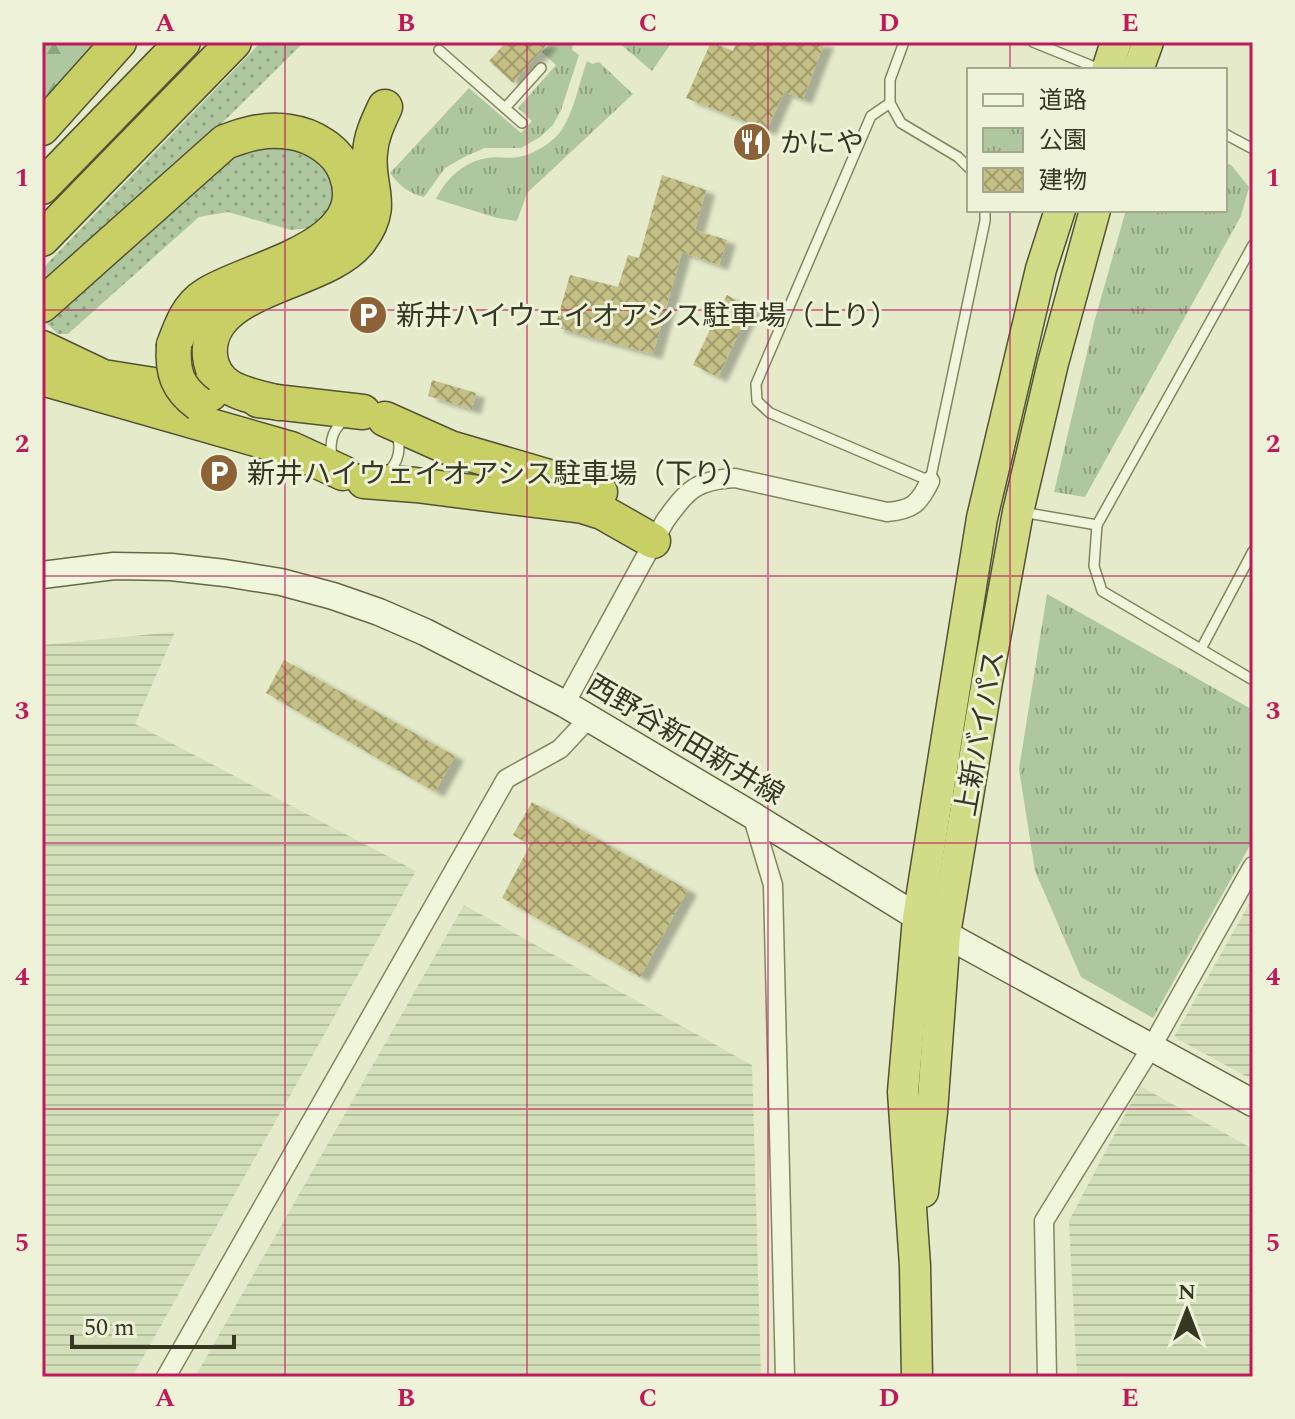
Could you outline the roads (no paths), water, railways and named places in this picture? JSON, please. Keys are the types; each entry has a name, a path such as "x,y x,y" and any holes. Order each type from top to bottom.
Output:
{"highway":[{"path":"42,128 119,42"},
{"path":"42,187 183,42"},
{"path":"42,239 234,42"},
{"path":"1105,68 1116,42"},
{"path":"1139,68 1148,42"},
{"path":"279,403 232,391 218,380 212,366 210,340 220,319 238,305 339,258 359,243 375,208 369,155 372,135 385,107"},
{"path":"42,305 225,142 271,130 293,132 313,139 344,165 350,182 344,220 320,243 204,296 185,317 174,345 173,360 175,374 187,395 199,404 353,477 583,506 659,531"},
{"name":"上新バイパス","path":"917,1377 915,1266 903,1092 918,918 982,518 1037,283 1059,212"},
{"name":"上新バイパス","path":"915,1266 932,1112 945,934 1018,512 1053,363 1094,212"},
{"path":"42,348 103,377 374,416 450,448 633,503 659,531"},
{"path":"42,378 291,449"}],"main road":[{"name":"西野谷新田新井線","path":"42,575 114,566 171,567 281,582 333,596 425,632 565,704 945,934 1253,1103"}],"street":[{"path":"565,704 659,531 682,497 697,485 715,479 735,478 887,512 906,510 921,498 930,481"},
{"path":"166,1377 506,779 560,749 589,718"},
{"path":"752,815 773,885 785,1377"},
{"path":"1047,1377 1044,1221 1151,1048 1253,866"}],"lane":[{"path":"904,42 890,80 890,103 901,123 958,157 967,166"},
{"path":"1033,42 1099,68"},
{"path":"439,50 522,123"},
{"path":"505,108 541,68"},
{"path":"890,103 871,116 756,384 757,401 770,413 930,481 985,212"},
{"path":"1227,135 1253,149"},
{"path":"1253,245 1097,525 1094,566 1102,591 1253,680"},
{"path":"352,415 374,416 393,426 398,436 397,458 385,475 375,480 353,477 335,464 330,441 334,430 352,415"},
{"path":"1018,512 1097,525"},
{"path":"1201,649 1253,551"}],"place":[{"name":"かにや","path":"752,142"},
{"name":"新井ハイウェイオアシス駐車場（上り）","path":"368,315"},
{"name":"新井ハイウェイオアシス駐車場（下り）","path":"219,473"}]}
